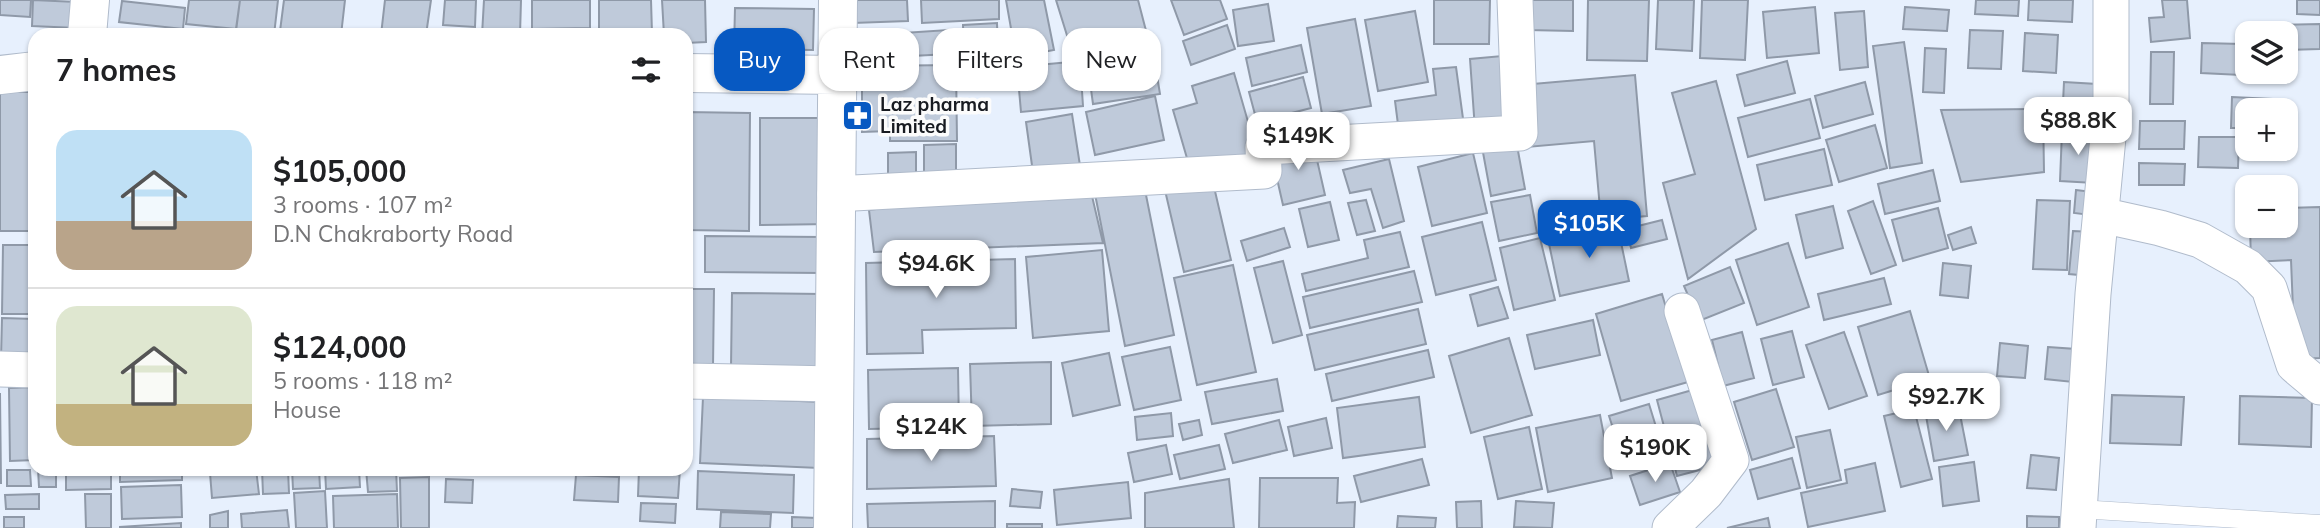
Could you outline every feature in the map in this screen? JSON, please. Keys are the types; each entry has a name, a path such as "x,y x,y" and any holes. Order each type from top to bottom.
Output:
{"street":[{"path":"88,28 90,0"},
{"path":"838,0 838,28"},
{"path":"835,194 1264,171 1263,147 1521,133 1515,0"},
{"path":"2079,519 2093,295 2111,106 2111,0"},
{"path":"0,75 28,72"},
{"path":"693,73 819,75"},
{"path":"833,528 837,91"},
{"path":"2101,215 2200,240 2248,267 2269,288 2294,365 2320,387"},
{"path":"1670,528 1706,493 1731,460 1682,310"},
{"path":"0,369 28,370"},
{"path":"693,381 834,384"}],"lane":[{"path":"2079,519 2319,526 2320,516"}],"building":[{"path":"0,0 31,0 30,17 0,15"},
{"path":"33,0 77,2 76,28 32,26"},
{"path":"189,0 240,0 236,28 186,24"},
{"path":"240,0 278,0 275,28 236,28"},
{"path":"284,0 345,0 342,28 280,28"},
{"path":"385,0 431,0 427,28 382,28"},
{"path":"445,0 476,0 475,27 443,25"},
{"path":"484,0 521,0 520,28 482,28"},
{"path":"532,0 590,0 590,28 532,28"},
{"path":"599,0 651,0 652,28 599,28"},
{"path":"662,0 705,0 706,42 693,43 693,28 664,28"},
{"path":"852,0 907,0 908,21 853,23"},
{"path":"921,0 999,0 999,19 922,23"},
{"path":"1006,0 1044,0 1054,50 1048,51 1048,28 1011,28"},
{"path":"1056,0 1138,0 1145,28 1065,28"},
{"path":"1171,0 1220,0 1227,19 1184,35"},
{"path":"1434,0 1490,0 1489,44 1434,44"},
{"path":"1528,0 1573,0 1573,31 1528,30"},
{"path":"1588,0 1649,0 1647,61 1587,60"},
{"path":"1658,0 1694,0 1692,51 1656,49"},
{"path":"1702,0 1748,0 1745,60 1700,58"},
{"path":"1976,0 2019,0 2018,16 1975,14"},
{"path":"2029,0 2073,0 2072,22 2028,20"},
{"path":"2162,0 2187,0 2190,38 2151,42 2149,18 2164,17"},
{"path":"2297,0 2320,0 2320,15 2297,14"},
{"path":"122,1 185,8 183,28 119,22"},
{"path":"1268,4 1274,41 1238,46 1233,10"},
{"path":"1815,7 1819,53 1767,58 1763,12"},
{"path":"1905,7 1949,10 1947,31 1903,29"},
{"path":"735,8 814,9 813,50 805,50 805,28 735,28"},
{"path":"1415,11 1428,82 1378,91 1365,20"},
{"path":"1864,11 1868,67 1840,70 1835,13"},
{"path":"1355,19 1371,106 1322,114 1307,28"},
{"path":"997,23 997,28 963,28 963,25"},
{"path":"2298,24 2320,24 2320,49 2298,50"},
{"path":"1227,25 1235,49 1191,65 1183,41"},
{"path":"1970,30 2003,31 2001,69 1968,68"},
{"path":"933,31 933,55 919,56 919,32"},
{"path":"2025,33 2058,35 2056,73 2023,71"},
{"path":"1904,42 1922,163 1890,168 1873,46"},
{"path":"2202,43 2235,44 2235,75 2201,73"},
{"path":"1301,45 1307,72 1252,86 1246,58"},
{"path":"1925,48 1946,49 1944,93 1923,92"},
{"path":"2151,52 2174,52 2173,104 2150,104"},
{"path":"1502,56 1508,127 1475,130 1470,59"},
{"path":"1787,61 1795,93 1745,106 1737,75"},
{"path":"1062,63 1062,91 1082,91 1083,106 1021,112 1019,91 1048,91 1048,64"},
{"path":"919,65 933,65 933,91 956,91 957,141 890,141 890,131 862,132 862,91 919,91"},
{"path":"1456,67 1467,148 1402,156 1395,101 1436,95 1433,69"},
{"path":"1234,73 1257,153 1191,172 1173,110 1197,103 1192,86"},
{"path":"1635,75 1647,216 1601,220 1594,141 1527,147 1522,85"},
{"path":"1303,77 1311,108 1257,122 1249,92"},
{"path":"1716,81 1756,229 1688,279 1663,183 1695,174 1672,93"},
{"path":"1865,82 1873,114 1823,128 1815,96"},
{"path":"2064,82 2097,84 2095,124 2062,123"},
{"path":"1091,91 1160,91 1160,94 1093,104"},
{"path":"0,92 28,92 28,231 0,231"},
{"path":"1155,96 1164,140 1095,155 1086,112"},
{"path":"2232,97 2252,98 2235,98 2235,128 2231,128"},
{"path":"1810,99 1820,138 1748,157 1738,118"},
{"path":"2043,109 2044,172 1961,182 1941,110"},
{"path":"693,112 750,113 749,231 693,230"},
{"path":"1072,114 1081,172 1034,180 1026,122"},
{"path":"760,118 829,118 830,224 760,225"},
{"path":"2140,121 2185,121 2184,149 2139,149"},
{"path":"1875,125 1887,168 1839,182 1826,140"},
{"path":"2062,131 2097,133 2094,183 2060,181"},
{"path":"2199,137 2235,137 2235,161 2238,161 2238,168 2198,167"},
{"path":"1312,138 1325,195 1283,205 1270,148"},
{"path":"1516,140 1525,189 1491,196 1482,147"},
{"path":"956,144 956,192 924,192 924,145"},
{"path":"1824,149 1832,185 1765,200 1757,165"},
{"path":"916,152 916,189 888,189 888,153"},
{"path":"1473,153 1487,213 1432,226 1418,167"},
{"path":"1389,159 1404,221 1383,228 1371,189 1350,193 1343,170"},
{"path":"2139,163 2185,164 2184,185 2139,185"},
{"path":"1933,170 1940,201 1885,214 1878,184"},
{"path":"1211,174 1231,260 1184,272 1164,186"},
{"path":"1088,179 1103,243 874,252 869,210"},
{"path":"1143,180 1174,335 1125,346 1094,189"},
{"path":"2076,190 2093,192 2090,215 2074,213"},
{"path":"1530,195 1537,233 1499,241 1491,202"},
{"path":"1366,200 1375,231 1357,235 1348,203"},
{"path":"2037,200 2070,201 2067,270 2033,269"},
{"path":"1873,201 1896,265 1871,274 1848,211"},
{"path":"1330,202 1339,240 1308,247 1299,209"},
{"path":"1833,206 1843,248 1806,258 1796,215"},
{"path":"2320,207 2320,358 2295,359 2291,260 2251,262 2250,238 2298,238 2298,208"},
{"path":"1938,208 1948,248 1903,261 1892,220"},
{"path":"1662,220 1667,239 1631,248 1626,229"},
{"path":"1482,222 1496,280 1436,295 1422,237"},
{"path":"1617,223 1629,281 1560,296 1548,239"},
{"path":"1971,227 1976,243 1953,250 1948,235"},
{"path":"1284,228 1290,247 1247,261 1241,241"},
{"path":"2073,231 2093,232 2089,276 2069,274"},
{"path":"1400,232 1409,267 1306,291 1302,274 1368,258 1364,240"},
{"path":"705,236 822,237 822,273 705,272"},
{"path":"1540,238 1555,300 1514,310 1500,248"},
{"path":"1788,243 1809,307 1757,325 1736,260"},
{"path":"3,245 28,245 28,314 2,314"},
{"path":"1102,250 1109,331 1033,338 1026,257"},
{"path":"1015,259 1016,328 922,330 923,353 867,354 866,263"},
{"path":"1283,261 1302,335 1273,343 1254,268"},
{"path":"1943,263 1971,266 1968,298 1940,295"},
{"path":"1233,265 1256,372 1197,385 1174,278"},
{"path":"1730,267 1744,303 1699,321 1684,286"},
{"path":"1414,271 1422,302 1310,328 1303,297"},
{"path":"1884,278 1891,304 1824,320 1818,294"},
{"path":"1498,287 1508,318 1478,326 1470,295"},
{"path":"693,289 714,289 713,367 693,367"},
{"path":"732,293 822,294 821,369 731,367"},
{"path":"1662,294 1688,382 1621,401 1596,314"},
{"path":"1418,309 1426,344 1315,370 1307,335"},
{"path":"1910,311 1930,379 1878,395 1858,327"},
{"path":"2,318 28,319 28,359 1,359"},
{"path":"1593,320 1600,355 1535,369 1527,335"},
{"path":"1792,331 1804,377 1773,385 1761,339"},
{"path":"1742,332 1754,378 1723,386 1712,340"},
{"path":"1844,332 1867,396 1829,409 1806,345"},
{"path":"1509,338 1532,415 1471,433 1449,356"},
{"path":"2000,343 2028,346 2025,378 1997,376"},
{"path":"1170,347 1181,400 1134,410 1122,357"},
{"path":"2048,347 2076,349 2073,382 2045,379"},
{"path":"1428,350 1434,377 1332,401 1326,374"},
{"path":"1109,353 1120,405 1073,416 1062,363"},
{"path":"1051,362 1051,424 972,426 970,364"},
{"path":"958,368 959,427 869,429 868,370"},
{"path":"1277,379 1283,411 1212,424 1205,392"},
{"path":"28,387 28,460 10,461 9,388"},
{"path":"1696,389 1715,466 1677,476 1657,400"},
{"path":"1776,389 1794,447 1752,460 1734,402"},
{"path":"0,393 1,483 0,483"},
{"path":"2112,395 2184,397 2181,445 2110,443"},
{"path":"2240,396 2312,398 2311,447 2239,444"},
{"path":"703,397 823,402 819,468 700,463"},
{"path":"1419,397 1425,447 1343,458 1337,408"},
{"path":"1649,404 1665,456 1626,468 1609,416"},
{"path":"1958,404 1968,455 1934,461 1925,410"},
{"path":"1914,409 1932,479 1901,487 1884,416"},
{"path":"1171,413 1173,436 1137,440 1135,417"},
{"path":"1600,415 1612,478 1548,492 1536,428"},
{"path":"1326,418 1332,448 1294,456 1288,427"},
{"path":"1199,420 1202,435 1183,440 1179,424"},
{"path":"1279,420 1287,450 1233,463 1225,434"},
{"path":"1529,427 1542,489 1498,499 1484,437"},
{"path":"1830,430 1841,480 1807,488 1796,437"},
{"path":"994,436 996,486 867,489 867,439"},
{"path":"1166,445 1172,474 1134,482 1128,453"},
{"path":"1219,445 1225,469 1180,479 1174,455"},
{"path":"2031,455 2059,458 2056,490 2027,488"},
{"path":"1792,458 1800,488 1758,499 1750,470"},
{"path":"1422,459 1429,485 1361,502 1354,476"},
{"path":"1974,462 1979,501 1943,506 1939,467"},
{"path":"1670,463 1680,492 1640,505 1630,476"},
{"path":"1875,463 1885,511 1808,527 1801,493 1847,483 1845,470"},
{"path":"7,470 28,470 31,486 7,486"},
{"path":"698,471 794,475 793,513 697,509"},
{"path":"38,476 56,476 56,487 39,487"},
{"path":"66,476 111,476 111,489 66,490"},
{"path":"120,476 182,476 182,480 120,482"},
{"path":"210,476 257,476 259,494 212,498"},
{"path":"262,476 288,476 289,493 263,494"},
{"path":"292,476 319,476 320,488 293,489"},
{"path":"325,476 359,476 360,487 326,489"},
{"path":"367,476 396,476 397,491 368,492"},
{"path":"576,476 619,477 618,502 574,500"},
{"path":"639,476 680,476 678,498 638,496"},
{"path":"429,477 429,528 401,528 400,478"},
{"path":"1260,478 1338,478 1337,503 1355,502 1354,528 1259,528"},
{"path":"446,479 473,480 472,503 445,502"},
{"path":"1229,479 1234,528 1145,528 1145,493"},
{"path":"1128,482 1131,518 1057,525 1054,490"},
{"path":"181,485 182,517 122,519 121,487"},
{"path":"1012,489 1042,492 1040,508 1010,506"},
{"path":"325,491 327,528 296,528 294,493"},
{"path":"39,494 39,509 6,509 5,495"},
{"path":"85,494 111,494 111,528 86,528"},
{"path":"397,494 398,528 334,528 333,496"},
{"path":"995,501 995,528 868,528 867,504"},
{"path":"1481,501 1482,528 1457,528 1456,502"},
{"path":"1516,501 1554,503 1552,528 1514,527"},
{"path":"641,503 676,504 675,523 640,521"},
{"path":"287,510 289,528 242,528 241,514"},
{"path":"228,511 228,528 210,528 210,515"},
{"path":"721,512 771,514 770,528 720,528"},
{"path":"1398,516 1436,518 1435,528 1397,528"},
{"path":"2027,516 2059,517 2059,528 2027,528"},
{"path":"4,517 24,517 24,528 4,528"},
{"path":"792,517 817,518 817,528 792,528"},
{"path":"1768,518 1770,528 1727,528"},
{"path":"181,523 181,528 120,528 120,527"},
{"path":"1007,524 1042,524 1042,528 1007,528"}],"place":[{"name":"Laz pharma Limited","path":"857,115"}]}
